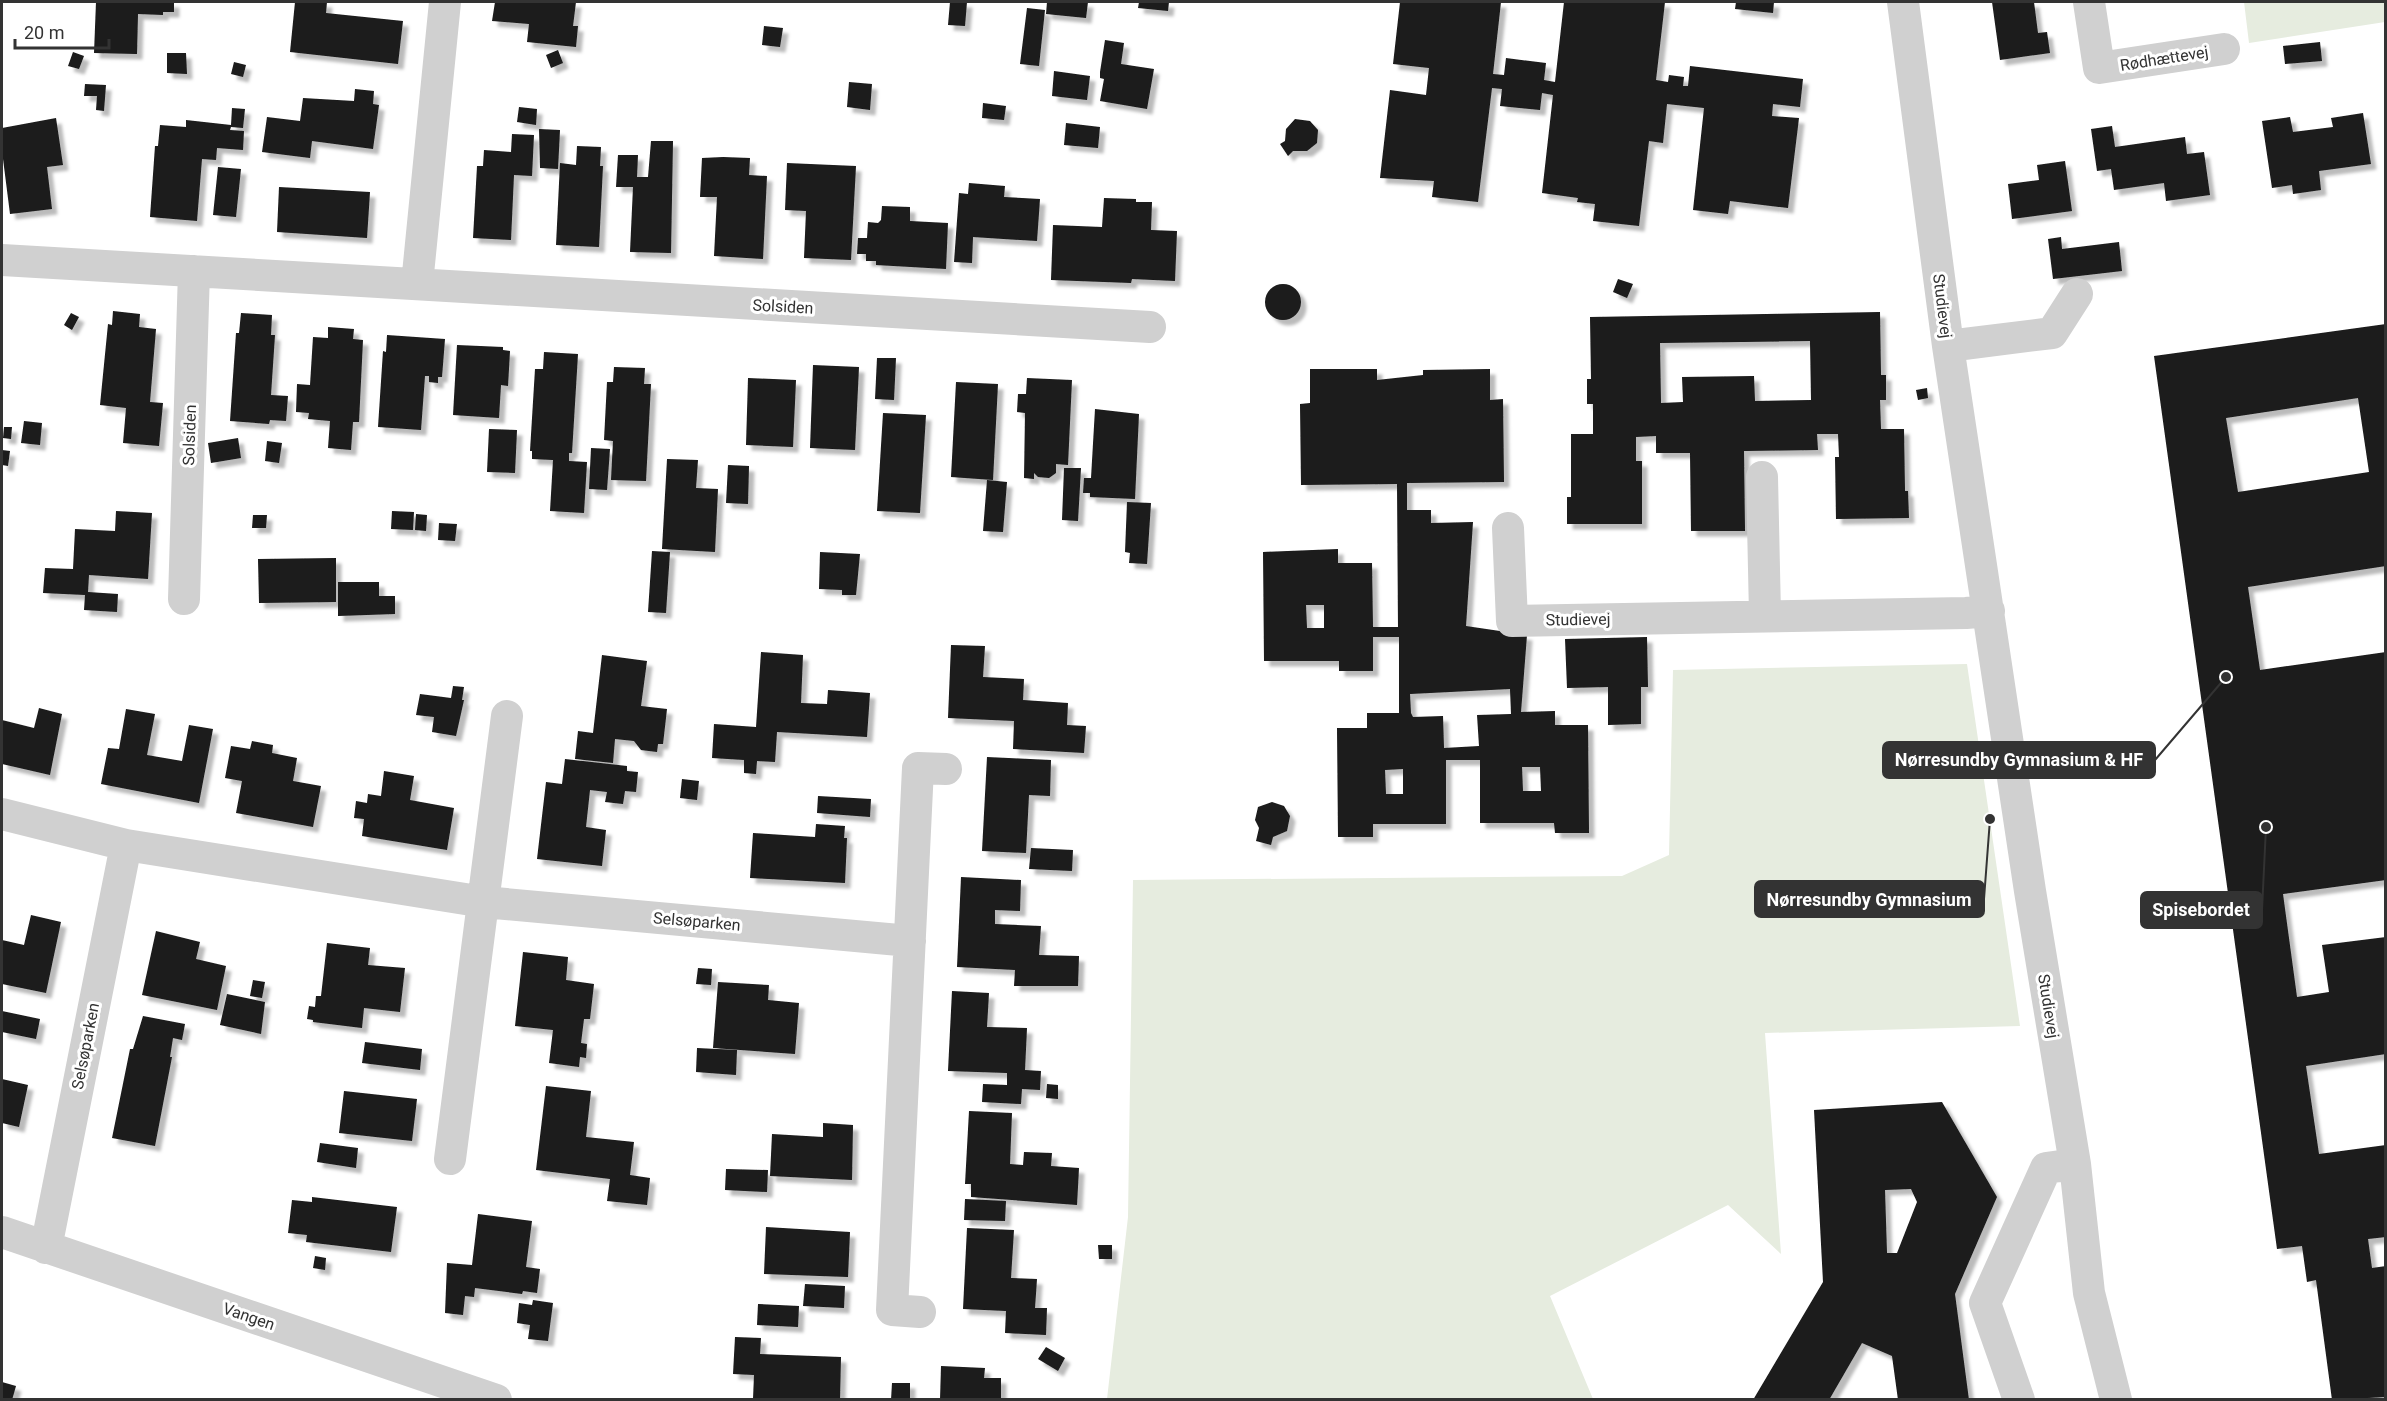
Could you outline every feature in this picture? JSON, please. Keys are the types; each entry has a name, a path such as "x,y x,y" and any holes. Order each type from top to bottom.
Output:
{"street":[{"path":"417,284 445,2"},
{"name":"Studievej","path":"1903,2 1948,346 2030,891 2075,1164 2089,1293 2116,1400"},
{"name":"Rødhættevej","path":"2088,2 2098,68 2224,49"},
{"name":"Solsiden","path":"2,260 1150,327"},
{"name":"Solsiden","path":"184,599 194,271"},
{"path":"1948,346 2052,333 2077,294"},
{"path":"1762,477 1765,615"},
{"name":"Studievej","path":"1509,528 1512,621 1989,611"},
{"path":"450,1159 507,716"},
{"path":"920,1312 892,1310 918,768 946,769"},
{"name":"Selsøparken","path":"2,814 126,845 484,902 910,941"},
{"name":"Selsøparken","path":"46,1248 126,845"},
{"path":"2019,1400 1986,1303 2046,1167 2075,1164"},
{"name":"Vangen","path":"2,1232 496,1400"}],"shaded area":[{"path":"2244,2 2385,2 2385,22 2249,43"},
{"path":"1967,664 2020,1026 1765,1033 1781,1254 1728,1205 1550,1296 1593,1399 1107,1399 1128,1217 1133,880 1622,876 1669,855 1673,670"}],"building":[{"path":"96,2 174,2 174,12 163,12 163,15 138,14 137,54 94,53"},
{"path":"295,2 327,2 326,13 403,21 398,64 290,52"},
{"path":"495,2 576,2 573,26 578,26 576,47 527,42 529,24 492,21"},
{"path":"950,2 967,2 965,26 948,25"},
{"path":"1047,2 1088,2 1086,18 1046,14"},
{"path":"1139,2 1169,2 1168,11 1138,8"},
{"path":"1400,2 1501,2 1493,74 1504,75 1506,58 1546,63 1544,80 1555,82 1564,2 1665,2 1656,80 1668,82 1669,75 1684,77 1683,86 1688,86 1690,66 1803,79 1800,107 1773,104 1772,116 1799,118 1788,208 1730,201 1728,214 1693,210 1704,108 1667,104 1663,143 1649,141 1639,226 1593,221 1595,204 1577,202 1578,198 1542,193 1553,95 1542,93 1540,110 1500,106 1502,89 1492,88 1478,202 1432,197 1434,181 1380,178 1390,90 1426,95 1429,68 1393,64"},
{"path":"1736,2 1774,2 1773,13 1735,9"},
{"path":"1992,2 2034,2 2038,33 2047,32 2050,53 2000,60"},
{"path":"1027,8 1045,10 1039,66 1020,64"},
{"path":"764,26 783,28 780,47 762,45"},
{"path":"1105,40 1124,43 1121,64 1154,69 1147,109 1100,101 1104,79 1100,78 1100,72"},
{"path":"2320,42 2322,61 2285,64 2283,46"},
{"path":"558,50 563,63 551,68 546,55"},
{"path":"73,52 84,56 79,69 68,66"},
{"path":"167,53 186,53 187,74 167,73"},
{"path":"234,62 246,65 243,77 231,74"},
{"path":"1054,71 1090,76 1087,100 1052,96"},
{"path":"849,82 872,84 870,110 847,107"},
{"path":"85,84 106,85 104,111 96,110 97,96 84,96"},
{"path":"355,89 374,91 373,104 379,105 373,149 312,141 310,158 262,152 267,117 300,121 303,98 354,101"},
{"path":"983,103 1006,106 1004,120 982,118"},
{"path":"519,107 537,109 536,125 517,122"},
{"path":"232,108 245,109 243,128 231,127 230,130 244,131 243,150 217,148 216,160 202,159 197,221 150,217 155,146 158,146 160,125 186,127 186,120 231,125"},
{"path":"2363,113 2371,164 2319,171 2321,190 2293,194 2292,185 2272,188 2262,121 2290,117 2293,132 2333,127 2331,118"},
{"path":"56,118 63,165 47,167 52,209 10,214 2,151 2,128"},
{"path":"1295,119 1310,121 1318,130 1317,143 1307,151 1293,151 1288,156 1280,144 1285,141 1286,129"},
{"path":"1066,123 1100,127 1098,148 1064,145"},
{"path":"2112,126 2115,147 2185,137 2187,154 2204,152 2210,195 2166,201 2164,183 2114,190 2111,169 2097,171 2091,129"},
{"path":"539,129 560,130 558,169 540,168"},
{"path":"512,134 534,135 532,176 514,175 511,240 473,238 477,166 483,166 484,150 511,152"},
{"path":"651,141 673,141 671,253 630,252 633,187 616,187 618,155 638,155 637,177 648,177"},
{"path":"577,146 601,147 600,166 603,166 599,247 556,245 560,163 576,165"},
{"path":"702,158 750,158 749,175 767,176 763,259 714,256 717,197 700,197"},
{"path":"2065,161 2072,211 2012,219 2008,184 2039,180 2037,165"},
{"path":"787,163 856,166 851,260 804,258 806,211 785,210"},
{"path":"218,167 241,169 236,217 213,215"},
{"path":"969,183 1005,186 1004,197 1040,199 1037,241 973,237 972,263 954,262 959,193 968,194"},
{"path":"279,187 370,192 367,238 277,232"},
{"path":"1104,198 1152,202 1151,230 1177,231 1175,281 1132,279 1131,283 1051,280 1053,225 1102,227"},
{"path":"882,206 910,207 910,221 948,223 946,269 876,265 876,261 866,261 866,254 857,254 858,238 867,238 868,222 878,223 881,220"},
{"path":"2061,237 2062,249 2119,242 2122,271 2053,279 2048,239"},
{"path":"1618,279 1633,284 1627,298 1613,292"},
{"path":"1283,284 1295,290 1301,302 1295,314 1283,320 1271,314 1265,302 1271,290"},
{"path":"113,311 140,314 139,327 156,329 150,402 163,403 159,446 123,443 126,408 100,405 108,324 112,325"},
{"path":"1880,312 1881,375 1886,375 1886,400 1880,400 1881,429 1904,429 1905,491 1908,491 1909,518 1836,519 1835,457 1839,457 1838,434 1817,434 1818,450 1744,451 1745,531 1691,531 1690,453 1656,453 1656,436 1636,437 1636,461 1642,461 1642,524 1567,524 1567,497 1571,497 1571,434 1593,434 1593,404 1587,404 1587,379 1591,379 1590,317","holes":["1810,341 1811,400 1755,401 1754,376 1682,377 1683,402 1661,403 1660,343"]},
{"path":"71,313 79,317 72,330 64,325"},
{"path":"241,313 272,315 271,335 275,335 271,395 288,396 286,421 270,420 269,424 230,421 236,333 239,333"},
{"path":"2386,324 2386,566 2248,587 2260,670 2386,652 2386,880 2283,894 2297,997 2329,992 2322,945 2386,937 2386,1054 2306,1066 2319,1154 2386,1145 2386,1237 2368,1239 2372,1268 2386,1266 2386,1397 2332,1400 2316,1280 2307,1282 2302,1246 2277,1249 2154,356","holes":["2358,398 2369,472 2238,492 2226,418"]},
{"path":"328,327 354,329 353,339 363,340 359,422 353,422 351,450 328,448 330,421 308,419 309,413 296,412 297,384 310,385 313,337 328,338"},
{"path":"387,335 445,339 442,377 438,377 438,383 429,382 429,376 425,376 421,430 378,427 383,351 386,352"},
{"path":"457,345 503,347 503,350 510,351 508,386 501,385 499,418 453,415"},
{"path":"544,352 578,354 572,453 569,453 569,461 587,462 584,513 550,511 553,460 532,459 532,451 530,451 535,369 543,369"},
{"path":"877,358 896,358 894,400 875,399"},
{"path":"813,365 859,367 855,450 810,448"},
{"path":"614,367 645,368 644,384 651,384 646,481 611,480 613,441 604,440 607,382 613,382"},
{"path":"1310,369 1377,369 1377,380 1423,375 1423,370 1490,369 1490,400 1503,399 1504,482 1407,483 1407,510 1431,510 1431,523 1473,522 1466,626 1527,635 1521,712 1555,711 1555,725 1588,725 1589,833 1555,833 1554,823 1480,823 1480,760 1446,760 1446,824 1373,824 1373,837 1338,837 1337,728 1367,728 1367,713 1399,713 1399,637 1373,637 1373,671 1339,671 1339,661 1264,661 1263,552 1338,549 1338,563 1372,563 1373,627 1398,627 1397,484 1301,485 1300,404 1310,403","holes":["1306,605 1324,605 1324,628 1307,628","1510,689 1511,714 1477,715 1479,746 1444,748 1443,716 1413,717 1410,694","1522,767 1540,767 1541,791 1523,791","1403,769 1403,794 1386,794 1385,770"]},
{"path":"748,378 796,380 793,447 746,445"},
{"path":"1027,378 1072,380 1068,465 1056,464 1056,473 1049,478 1038,477 1034,473 1034,479 1024,478 1025,413 1017,412 1018,394 1026,394"},
{"path":"956,382 998,384 993,480 951,477"},
{"path":"1927,388 1928,398 1918,400 1916,390"},
{"path":"1095,409 1139,414 1135,499 1090,497 1090,493 1083,493 1084,478 1091,478"},
{"path":"883,413 926,415 920,513 877,511"},
{"path":"24,421 42,423 40,445 21,443"},
{"path":"4,427 12,427 11,439 3,438"},
{"path":"489,429 517,430 515,473 487,472"},
{"path":"238,438 241,458 211,463 208,443"},
{"path":"267,441 282,443 279,463 265,461"},
{"path":"591,448 610,449 607,490 589,489"},
{"path":"2,450 10,451 8,466 2,465"},
{"path":"667,459 698,460 696,488 718,489 715,552 662,549"},
{"path":"728,465 749,466 748,504 726,503"},
{"path":"1064,468 1081,468 1078,521 1062,520"},
{"path":"987,480 1007,482 1003,532 983,531"},
{"path":"1127,502 1151,503 1147,564 1129,563 1130,553 1125,552"},
{"path":"116,511 152,513 148,579 89,575 88,592 118,594 117,612 84,610 85,595 43,593 45,568 73,569 75,529 115,531"},
{"path":"392,511 414,512 413,530 391,529"},
{"path":"416,514 427,515 426,531 415,530"},
{"path":"253,515 267,515 266,528 252,528"},
{"path":"439,523 457,524 455,541 438,540"},
{"path":"652,551 670,552 666,613 648,612"},
{"path":"820,552 860,554 856,595 842,595 842,590 819,589"},
{"path":"336,558 336,602 259,603 258,559"},
{"path":"338,582 379,582 379,596 395,596 395,614 338,616"},
{"path":"1647,637 1648,687 1641,687 1641,724 1608,725 1608,687 1567,688 1565,639"},
{"path":"951,645 985,646 983,677 1024,679 1023,700 1068,703 1067,725 1086,726 1084,753 1013,749 1014,721 948,718"},
{"path":"761,652 803,655 801,703 827,704 828,690 870,693 867,737 777,732 775,762 757,761 756,774 744,773 744,760 712,758 714,724 756,727"},
{"path":"602,655 647,661 641,706 667,709 663,744 658,744 657,752 641,750 634,741 615,739 613,763 575,759 578,731 593,733"},
{"path":"453,686 464,687 462,700 464,700 456,736 432,732 434,717 416,715 420,694 451,698"},
{"path":"39,708 62,714 50,775 2,764 2,720 34,728"},
{"path":"126,709 155,714 147,755 182,761 189,725 213,729 199,803 101,784 108,748 119,749"},
{"path":"252,741 273,745 272,753 297,758 293,781 321,786 313,827 236,813 242,781 225,778 231,746 250,749"},
{"path":"987,757 1051,760 1050,796 1029,795 1026,853 982,851"},
{"path":"565,759 627,766 627,771 638,772 636,792 625,791 623,804 605,802 607,792 590,790 586,827 606,830 602,866 537,859 546,782 562,784"},
{"path":"384,771 414,776 410,800 454,808 447,850 362,836 364,819 354,818 356,801 367,803 368,794 381,796"},
{"path":"682,779 699,781 697,800 680,798"},
{"path":"818,796 871,799 870,817 817,813"},
{"path":"1272,802 1284,806 1290,816 1287,831 1273,837 1271,845 1256,841 1259,828 1255,820 1258,807"},
{"path":"816,824 845,826 844,838 847,838 845,883 750,878 753,833 815,837"},
{"path":"1031,848 1073,850 1072,871 1029,869"},
{"path":"961,877 1021,880 1020,911 995,910 995,924 1041,926 1039,955 1079,956 1078,986 1014,986 1015,970 957,967"},
{"path":"31,915 61,922 46,993 2,984 2,940 24,945"},
{"path":"156,931 200,942 196,959 226,966 217,1010 142,995"},
{"path":"327,943 370,948 368,965 405,968 400,1012 364,1008 362,1028 313,1022 307,1019 309,1006 315,1007 316,996 321,996"},
{"path":"523,952 568,957 566,980 594,984 590,1019 584,1019 581,1043 587,1044 586,1058 580,1057 579,1067 549,1063 553,1030 515,1026"},
{"path":"698,968 712,969 711,985 696,984"},
{"path":"253,980 265,982 262,998 250,996"},
{"path":"718,982 769,985 768,1000 799,1003 795,1054 713,1048"},
{"path":"952,991 989,993 987,1027 1027,1028 1025,1070 1041,1071 1040,1090 1022,1089 1021,1104 982,1102 983,1084 1007,1085 1007,1073 948,1071"},
{"path":"227,994 265,1002 261,1034 220,1025"},
{"path":"2,1011 40,1019 36,1039 2,1032"},
{"path":"143,1016 185,1024 182,1040 173,1038 170,1057 172,1057 155,1146 112,1138 130,1049 133,1049"},
{"path":"365,1042 422,1049 420,1070 362,1063"},
{"path":"697,1048 737,1050 736,1075 696,1072"},
{"path":"2,1079 28,1085 19,1127 2,1123"},
{"path":"1047,1084 1058,1085 1058,1099 1046,1098"},
{"path":"546,1086 591,1091 586,1137 634,1142 630,1175 650,1178 647,1205 607,1201 610,1179 536,1170"},
{"path":"344,1091 417,1099 412,1141 339,1133"},
{"path":"1942,1102 1997,1197 1955,1294 1969,1400 1898,1400 1892,1356 1862,1343 1829,1400 1753,1400 1823,1282 1814,1110","holes":["1911,1189 1917,1202 1897,1253 1887,1253 1885,1190"]},
{"path":"969,1111 1012,1113 1010,1164 1023,1165 1024,1152 1052,1153 1051,1166 1079,1168 1077,1205 971,1197 971,1184 965,1184"},
{"path":"823,1123 853,1125 852,1180 770,1176 772,1134 823,1137"},
{"path":"320,1143 358,1148 356,1168 317,1162"},
{"path":"726,1169 768,1170 767,1192 725,1190"},
{"path":"312,1197 397,1207 391,1252 306,1242 307,1235 288,1233 292,1200 312,1202"},
{"path":"965,1199 1006,1201 1005,1221 964,1220"},
{"path":"478,1214 532,1221 526,1267 540,1269 537,1293 523,1291 522,1294 475,1288 474,1297 465,1296 463,1315 445,1313 447,1263 472,1265"},
{"path":"766,1227 850,1232 848,1277 764,1274"},
{"path":"967,1228 1014,1230 1011,1278 1037,1279 1035,1308 1047,1308 1046,1335 1005,1333 1006,1311 963,1309"},
{"path":"1098,1245 1112,1245 1112,1259 1099,1259"},
{"path":"315,1256 326,1258 325,1270 313,1268"},
{"path":"805,1284 845,1286 844,1308 803,1306"},
{"path":"533,1300 553,1303 548,1341 528,1339 530,1325 517,1323 519,1303 532,1305"},
{"path":"758,1304 799,1306 798,1327 757,1325"},
{"path":"735,1337 761,1338 760,1354 841,1357 840,1400 753,1399 754,1375 733,1374"},
{"path":"1046,1347 1065,1358 1058,1371 1038,1359"},
{"path":"941,1366 985,1368 984,1378 1001,1378 1001,1400 940,1400"},
{"path":"2,1382 16,1386 12,1400 2,1400"},
{"path":"892,1383 910,1383 910,1400 891,1400"}],"place":[{"name":"Nørresundby Gymnasium & HF","path":"2226,677"},
{"name":"Nørresundby Gymnasium","path":"1990,819"},
{"name":"Spisebordet","path":"2266,827"}]}
